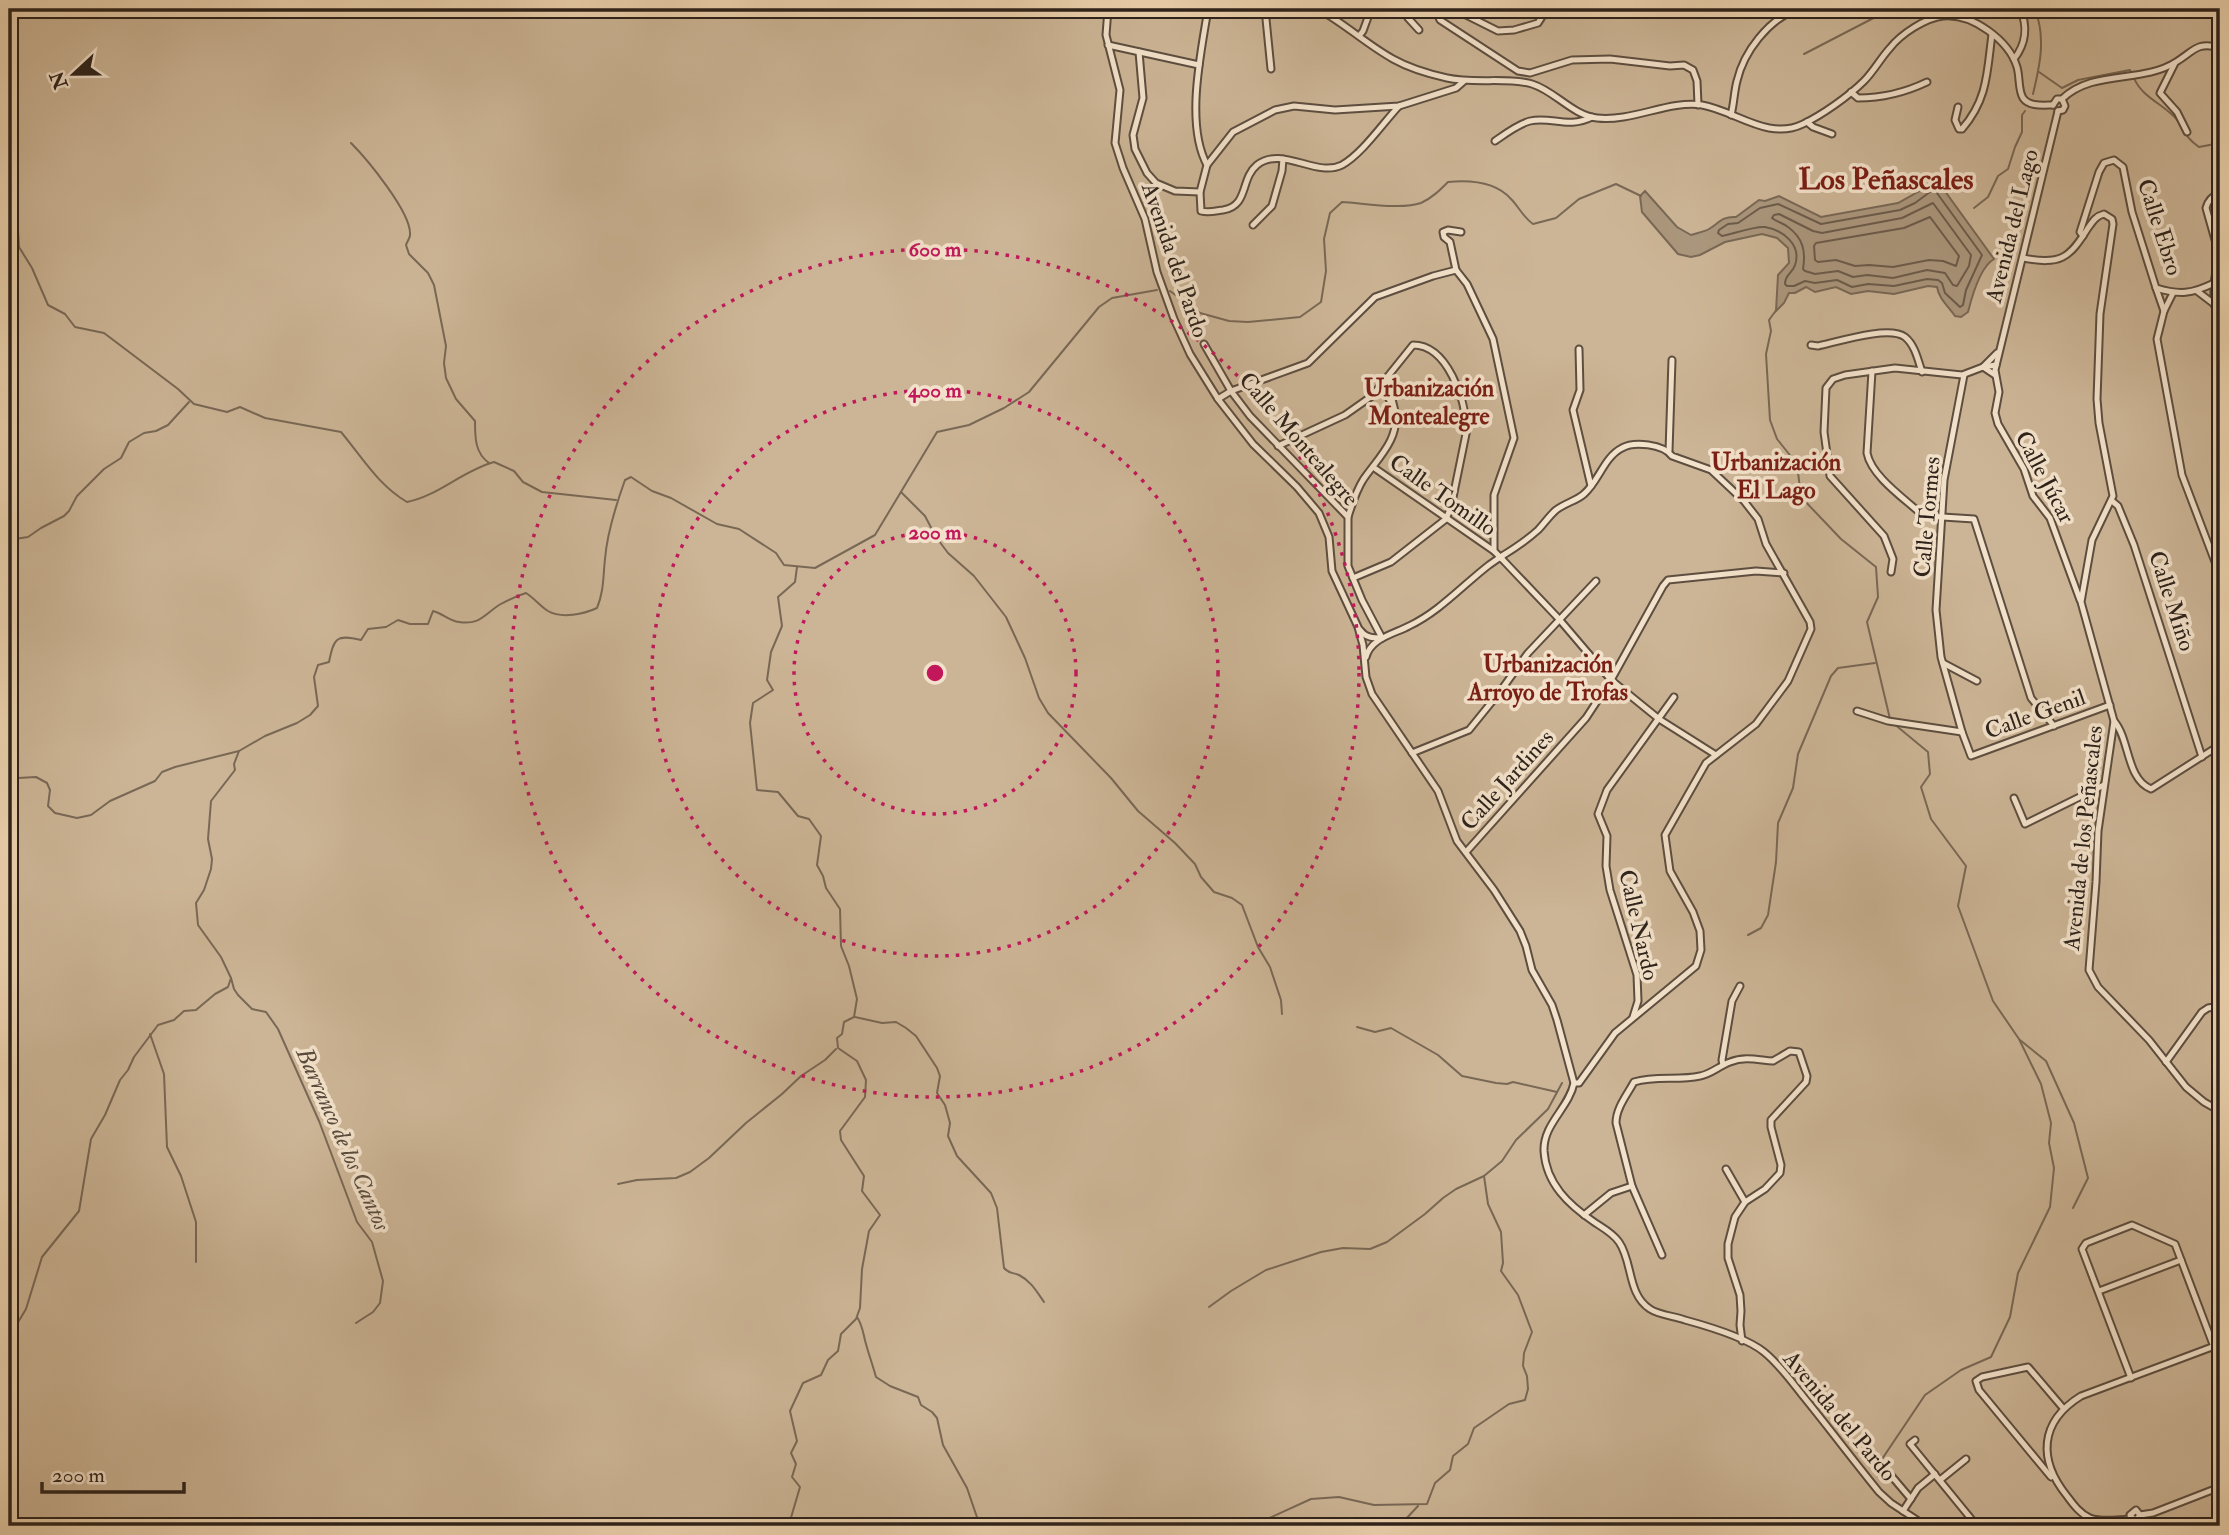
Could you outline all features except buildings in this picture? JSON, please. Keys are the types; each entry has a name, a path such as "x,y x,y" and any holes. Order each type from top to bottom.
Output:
{"street":[{"name":"Avenida del Pardo","path":"1108,9 1105,25 1120,90 1115,129 1118,157 1145,219 1157,272 1174,320 1190,355 1227,411 1253,444 1319,513 1329,537 1332,572 1358,627 1370,643 1369,687 1376,702 1438,791 1451,830 1520,931 1532,970 1558,1020 1574,1083 1546,1135 1544,1149 1547,1167 1559,1192 1584,1215 1613,1235 1620,1244 1634,1287 1644,1304 1651,1310 1732,1336 1766,1353 1864,1474 1891,1503 1926,1526"},
{"path":"1207,165 1200,151 1196,95 1208,9"},
{"path":"1265,9 1270,69"},
{"path":"1318,9 1392,59 1464,81 1512,82 1572,60 1610,59 1670,66 1684,65 1693,71 1697,81 1698,105"},
{"path":"1359,36 1371,9"},
{"path":"1413,9 1408,18 1419,30"},
{"path":"1435,9 1464,14 1491,28 1505,31 1538,23 1547,9"},
{"path":"1435,9 1440,20 1533,84 1582,114 1592,117 1631,116 1684,105 1698,105 1764,127 1790,128 1807,122 1851,92 1869,76 1899,39 1943,16 1961,18 1992,34 2014,59 2025,100 2034,104 2053,105 2058,111 2066,106 2062,99"},
{"path":"1731,115 1736,84 1746,58 1761,36 1777,20 1796,9"},
{"path":"2014,59 2023,40 2026,23 2020,9"},
{"path":"1958,107 1955,120 1959,129 1962,129 1974,115 1983,95 1992,34"},
{"path":"1108,45 1199,65"},
{"path":"2053,105 2057,99 2062,99 2068,93 2090,83 2128,77 2175,63 2201,45 2220,48"},
{"path":"1139,52 1143,98 1133,135 1135,149 1147,173 1156,183 1175,191 1200,192"},
{"path":"2175,63 2160,93 2177,112 2187,132"},
{"path":"1399,106 1355,155 1342,164 1332,168 1283,159 1268,160 1257,165 1250,174 1242,198 1234,206 1209,212 1201,211 1200,192 1207,165 1233,132 1275,110 1294,106 1335,110 1399,106 1456,88 1464,81"},
{"path":"1851,92 1857,98 1882,98 1906,92 1927,82"},
{"name":"Avenida del Lago","path":"1891,572 1893,559 1884,536 1829,476 1825,451 1826,388 1839,376 1872,371 1895,368 1965,375 1996,365 2058,111"},
{"path":"1581,121 1582,114"},
{"path":"1494,141 1527,122 1567,124 1592,117"},
{"path":"1807,122 1812,127 1832,134"},
{"path":"1253,225 1272,206 1283,159"},
{"name":"Calle Ebro","path":"2083,231 2101,167 2109,160 2119,163 2125,172 2132,212 2156,288 2174,293 2197,291 2214,283"},
{"name":"Calle Ebro","path":"2214,304 2219,254 2206,208 2208,201 2220,193"},
{"path":"2023,258 2040,262 2052,261 2066,255 2075,247 2083,231 2096,217 2105,214 2112,219 2100,314 2097,399 2112,500"},
{"path":"1461,232 1443,232 1449,241 1456,270 1467,284 1493,339 1514,438 1494,495 1499,556"},
{"path":"1218,399 1308,363 1375,297 1456,270"},
{"path":"2156,288 2164,311 2157,339 2182,475 2220,575"},
{"name":"Calle Ebro","path":"2197,291 2214,304"},
{"name":"Calle Ebro","path":"2164,311 2174,293"},
{"path":"2214,304 2220,320"},
{"path":"1811,345 1818,346 1891,332 1906,338 1916,354 1922,372"},
{"name":"Calle Montealegre","path":"1204,344 1229,393 1348,517 1349,566 1382,638"},
{"path":"1278,446 1345,415 1372,396 1408,350 1416,345 1430,349 1440,357 1451,373 1466,417 1467,429 1446,519 1391,562 1353,578"},
{"path":"1579,349 1580,390 1573,410 1591,486"},
{"name":"Avenida del Lago","path":"1983,367 1999,350"},
{"path":"1574,1083 1579,1083 1615,1033 1696,966 1701,950 1700,931 1693,912 1670,871 1665,835 1706,763 1756,724 1788,681 1811,629 1810,622 1766,544 1758,519 1744,500 1712,470 1672,456 1669,451 1672,360"},
{"name":"Calle Júcar","path":"1996,365 1998,392 1995,414 1998,424 2024,469 2033,496 2050,517 2081,603"},
{"path":"1983,367 1995,375"},
{"path":"1872,371 1868,462 1919,512 1927,516 1971,518 1976,523 2031,698 2054,726"},
{"name":"Calle Tormes","path":"1965,375 1944,480 1936,610 1943,663 1971,756"},
{"path":"1348,517 1362,482 1395,434 1397,422 1387,379"},
{"path":"1207,382 1219,392 1229,393"},
{"path":"1382,385 1395,411"},
{"path":"1227,411 1225,402 1229,393"},
{"path":"1370,643 1411,626 1427,615 1499,556 1540,528 1553,512 1580,497 1620,448 1634,444 1669,451"},
{"name":"Calle Tomillo","path":"1373,467 1499,556 1559,619 1611,680"},
{"name":"Avenida de los Peñascales","path":"2112,500 2092,540 2081,603 2114,721 2098,831 2090,970 2098,986 2149,1040 2194,1094 2220,1111"},
{"name":"Calle Miño","path":"2112,500 2118,506 2148,584 2202,757"},
{"name":"Calle Jardines","path":"1466,852 1586,718 1668,580 1756,571 1784,573"},
{"path":"1412,753 1469,730 1528,653 1597,581"},
{"path":"1358,627 1370,643"},
{"path":"1369,687 1366,656 1370,643"},
{"path":"1943,663 1977,681"},
{"path":"1611,680 1659,719 1716,755"},
{"name":"Calle Nardo","path":"1633,1017 1638,1000 1637,975 1610,890 1606,866 1607,836 1598,814 1607,790 1674,697"},
{"name":"Calle Genil","path":"1971,756 2110,705"},
{"path":"1857,711 1888,721 1962,732"},
{"path":"2114,721 2121,732 2137,777 2147,787 2156,787 2220,745"},
{"path":"2014,798 2025,824 2104,785"},
{"path":"1723,1065 1732,1001 1740,986"},
{"path":"2166,1062 2202,1012 2220,1006"},
{"path":"1662,1255 1632,1185 1616,1117 1634,1083 1647,1078 1697,1077 1709,1074 1734,1060 1755,1058 1773,1061 1795,1051 1801,1055 1807,1076 1803,1088 1771,1120 1770,1127 1781,1165 1780,1172 1765,1189 1745,1202 1730,1230 1728,1258 1740,1295 1742,1341"},
{"path":"1726,1169 1745,1202"},
{"path":"1584,1215 1611,1193 1632,1185"},
{"path":"2054,1481 2047,1453 2051,1426 2063,1408 2081,1396 2131,1378 2217,1346 2175,1244 2132,1225 2086,1243 2082,1249 2131,1378"},
{"path":"2099,1291 2181,1260"},
{"path":"1732,1336 1740,1325"},
{"path":"2063,1408 2028,1367 1982,1377 1976,1381 1979,1390 2034,1457 2082,1513 2090,1518 2102,1521 2137,1520 2220,1487"},
{"path":"1915,1440 1910,1444 1977,1526"},
{"path":"2034,1457 2047,1453"},
{"path":"1940,1480 1966,1459"},
{"path":"1889,1473 1910,1500"},
{"name":"Avenida del Pardo","path":"1903,1511 1918,1488 1935,1474"},
{"name":"Avenida del Pardo","path":"1891,1503 1910,1500"},
{"name":"Avenida del Pardo","path":"1910,1500 1916,1519"},
{"path":"2117,1519 2137,1511 2137,1520"}],"shaded area":[{"path":"9,9 2220,9 2220,1526 9,1526"}],"water":[{"path":"1934,176 1994,259 1981,275 1968,312 1961,317 1955,316 1937,287 1928,286 1894,294 1868,291 1851,294 1836,287 1815,292 1806,287 1789,293 1776,311 1778,275 1789,263 1788,248 1777,238 1762,234 1725,242 1700,255 1691,257 1678,254 1642,212 1640,196 1645,191 1677,227 1691,235 1707,230 1724,219 1736,217 1759,200 1765,201 1779,196 1821,217 1898,203 1923,189"}],"waterway":[{"path":"1804,54 1891,9"},
{"path":"2033,94 2040,62 2041,41 2035,9"},
{"path":"2039,72 2062,88 2078,80 2130,70 2131,73"},
{"path":"2134,78 2148,96 2173,115 2199,147 2220,143"},
{"path":"1974,208 1988,197 1998,176 2008,169 2022,132 2022,115 2025,111"},
{"path":"351,143 387,186 404,213 409,225 410,235 406,245 409,254 428,273 434,285 446,346 446,378 456,399 475,421 478,450 489,463"},
{"path":"1170,291 1200,313 1229,321 1300,317 1321,302 1326,271 1324,239 1330,213 1342,202 1413,205 1429,199 1448,182 1473,182 1490,185 1505,193 1533,224 1556,218 1579,199 1616,184 1641,196"},
{"path":"9,226 18,231 19,247 32,268 48,305 65,314 75,327 104,333 194,404 227,412 240,407 265,418 341,432 379,479 407,502 494,462 514,471 523,482 542,492 616,500"},
{"path":"9,785 18,778 36,777 47,783 50,790 48,806 55,813 77,818 91,815 110,801 155,781 162,772 239,751 310,715 318,706 314,677 318,665 329,662 335,643 341,638 361,640 368,629 386,627 398,620 410,624 428,624 433,611 455,621 472,622 502,603 526,593 548,611 560,615 579,614 597,608 612,519 625,480 631,477 652,491 671,498 717,524 739,529 776,553 784,565 815,568 875,535 937,432 969,425 1029,392 1099,307 1112,298 1157,290"},
{"path":"1777,309 1769,320 1771,331 1766,354 1770,420 1777,439 1797,464 1801,497 1841,539 1876,567 1878,597 1867,622 1890,719"},
{"path":"9,542 28,537 64,516 77,496 104,469 121,458 129,442 144,433 168,425 189,402"},
{"path":"901,492 925,516 948,553 974,576 1006,617 1025,658 1039,698 1048,713 1111,778 1138,811 1195,864 1201,877 1214,892 1232,898 1242,905 1258,947 1270,967 1281,1000 1282,1014"},
{"path":"793,1526 790,1521 800,1487 792,1477 796,1464 791,1453 797,1441 790,1411 803,1383 821,1375 828,1360 838,1351 841,1334 856,1319 860,1308 862,1269 869,1231 880,1215 862,1191 864,1176 841,1140 840,1131 865,1097 866,1080 857,1061 838,1048 837,1038 842,1034 844,1022 854,1017 857,999 841,946 840,909 826,888 817,865 821,836 809,819 798,816 778,792 757,790 750,723 753,703 773,690 767,680 771,652 782,626 778,597 795,582 797,567"},
{"path":"1748,935 1761,928 1768,915 1776,862 1778,823 1793,788 1798,754 1831,676 1838,668 1875,663"},
{"path":"1874,1471 1925,1395 1961,1370 1991,1357 2010,1317 2018,1273 2050,1207 2054,1168 2049,1143 2051,1123 2041,1084 2019,1039 1993,1001 1958,906 1966,866 1931,819 1921,787 1930,774 1928,752 1893,723"},
{"path":"9,1331 14,1329 26,1309 42,1257 79,1211 91,1139 134,1057 158,1025 174,1020 184,1011 196,1010 228,987 231,978 221,957 198,925 196,903 211,869 208,839 211,801 235,770 234,764 239,751"},
{"name":"Barranco de los Cantos","path":"231,978 238,995 252,1009 266,1012 278,1029 319,1121 357,1222 372,1242 383,1281 380,1303 373,1312 356,1323"},
{"path":"855,1017 882,1023 896,1022 916,1036 940,1076 937,1093 945,1105 950,1123 948,1136 957,1156 991,1193 997,1208 1004,1268 1027,1280 1044,1302"},
{"path":"1357,1027 1375,1032 1391,1028 1438,1055 1462,1076 1496,1083 1513,1082 1557,1092"},
{"path":"150,1034 164,1074 167,1147 181,1176 196,1222 196,1262"},
{"path":"2020,1040 2046,1061 2074,1123 2088,1178 2073,1208"},
{"path":"618,1184 676,1178 690,1172 836,1049"},
{"path":"1209,1307 1266,1270 1321,1252 1343,1248 1370,1249 1387,1242 1443,1198 1484,1176 1502,1161 1516,1140 1548,1109 1562,1083"},
{"path":"1252,1526 1311,1499 1339,1497 1374,1505 1427,1504 1435,1483 1450,1470 1453,1456 1468,1444 1474,1428 1509,1404 1525,1400 1528,1389 1523,1366 1524,1353 1532,1332 1518,1295 1501,1271 1501,1232 1488,1204 1484,1176"},
{"path":"857,1317 876,1377 890,1386 918,1397 921,1405 937,1418 943,1445 967,1488 980,1526"},
{"path":"1388,1526 1404,1521 1418,1506"}],"district":[{"name":"Los Peñascales","path":"1886,179"},
{"name":"Urbanización Montealegre","path":"1429,402"},
{"name":"Urbanización El Lago","path":"1776,476"},
{"name":"Urbanización Arroyo de Trofas","path":"1548,678"}]}
